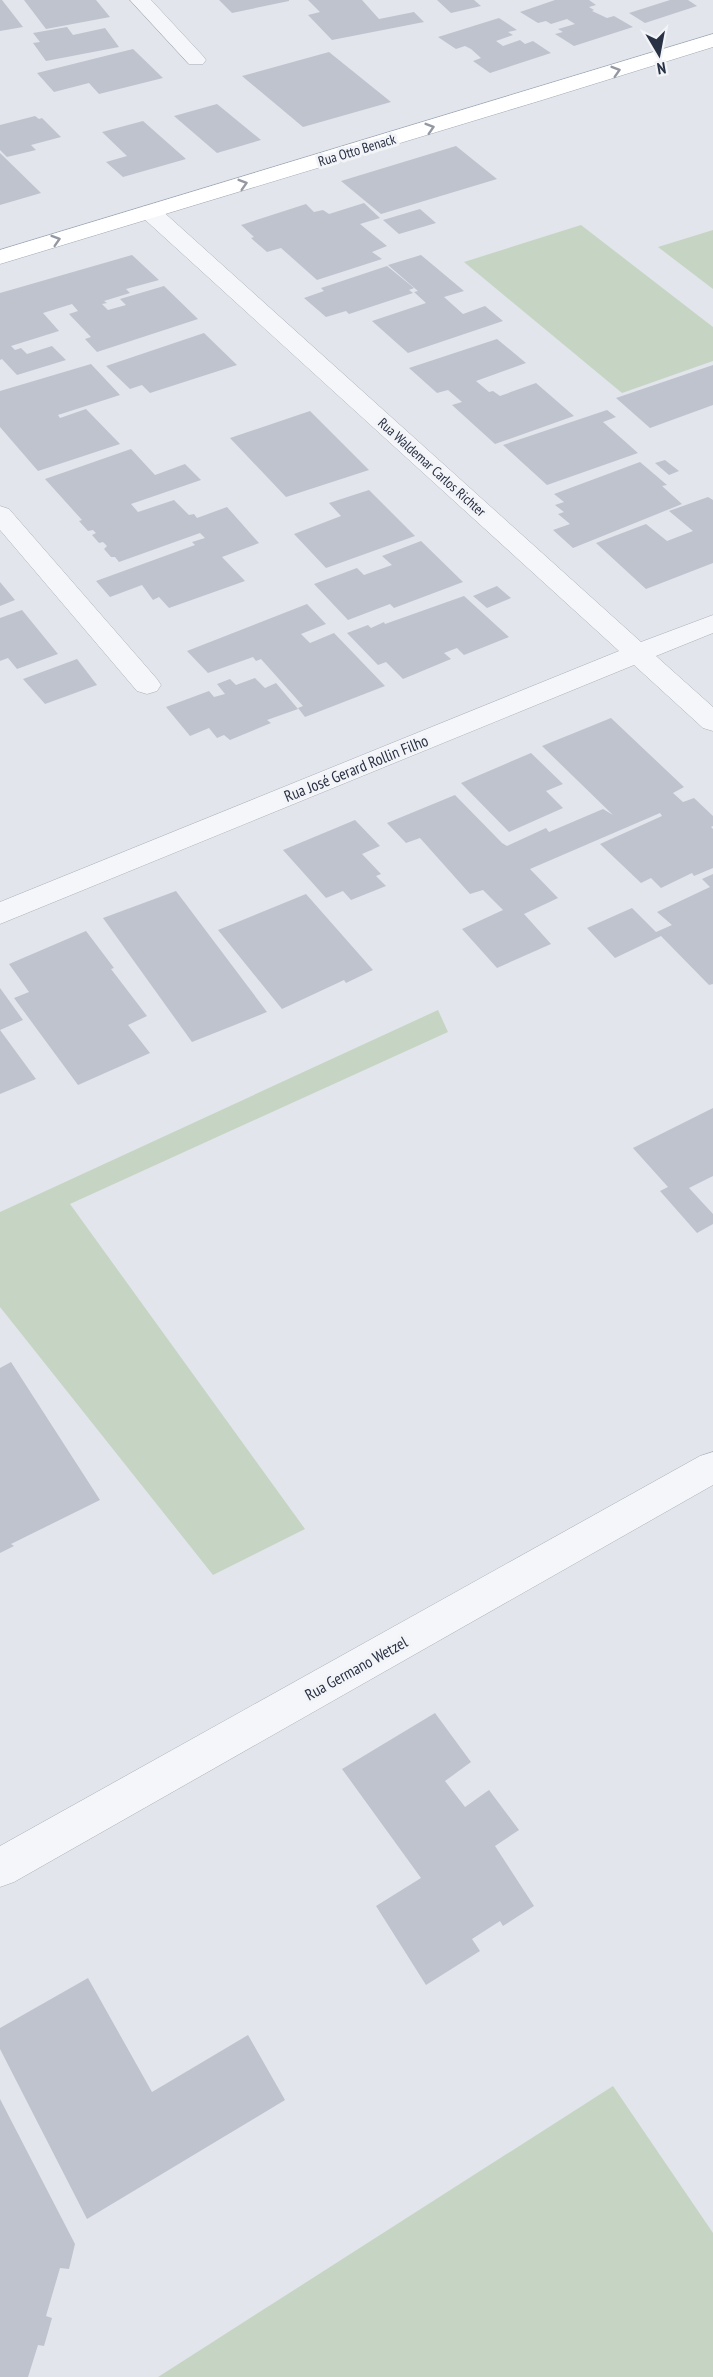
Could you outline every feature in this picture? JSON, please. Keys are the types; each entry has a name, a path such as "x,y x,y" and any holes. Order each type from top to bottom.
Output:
{"main road":[{"name":"Rua Otto Benack","path":"0,257 532,97 713,40"}],"street":[{"path":"140,0 196,60"},
{"name":"Rua Waldemar Carlos Richter","path":"150,212 713,722"},
{"path":"0,514 147,685"},
{"name":"Rua José Gerard Rollin Filho","path":"0,914 713,623"},
{"name":"Rua Germano Wetzel","path":"0,1868 713,1467"}],"green space":[{"path":"581,225 713,327 713,361 622,393 464,262"},
{"path":"713,230 713,289 658,247"},
{"path":"438,1010 448,1032 70,1204 305,1529 213,1575 0,1307 0,1212"},
{"path":"613,2086 713,2233 713,2377 158,2377"}],"building":[{"path":"0,0 2,0 23,27 0,31"},
{"path":"24,0 96,0 110,17 46,29"},
{"path":"219,0 289,0 289,1 232,13"},
{"path":"308,0 362,0 379,19 414,12 424,22 332,40 308,15 320,12"},
{"path":"437,0 474,0 481,6 451,13"},
{"path":"555,0 589,0 596,5 589,7 594,10 592,11 607,18 614,16 633,27 574,46 555,34 563,32 558,29 575,24 567,19 551,24 546,21 538,23 520,12"},
{"path":"670,0 688,0 697,6 645,23 629,13"},
{"path":"499,18 517,30 508,32 513,35 496,41 503,46 520,40 525,44 533,41 551,53 490,73 473,61 481,58 471,49 465,46 456,49 438,37"},
{"path":"67,27 73,35 105,28 119,47 46,61 33,43 40,42 33,33"},
{"path":"133,49 163,78 99,94 89,83 54,92 37,73"},
{"path":"329,52 391,102 303,127 242,76"},
{"path":"217,104 261,140 217,153 174,116"},
{"path":"35,116 42,118 61,137 31,145 36,150 7,157 0,150 0,125"},
{"path":"143,121 186,159 123,177 106,162 127,156 102,132"},
{"path":"456,146 497,179 381,214 341,181"},
{"path":"0,153 41,193 0,205"},
{"path":"364,203 380,218 360,224 387,246 372,252 382,259 317,280 281,248 267,252 251,238 254,237 241,225 306,204 314,212 323,210 329,214"},
{"path":"420,209 436,223 399,234 383,220"},
{"path":"132,255 159,280 126,289 130,293 104,301 107,303 102,304 108,310 126,305 120,299 164,286 198,319 97,352 85,339 91,337 69,314 78,311 72,304 43,313 59,331 11,346 15,350 21,348 27,354 52,346 66,360 17,375 2,359 0,360 0,293"},
{"path":"421,255 464,291 444,297 463,314 485,306 503,321 408,353 372,321 426,303 414,292 418,291 388,265"},
{"path":"387,266 414,288 409,290 413,293 349,314 346,311 326,317 304,298 324,291 321,288"},
{"path":"204,333 237,365 150,393 142,385 130,389 106,366"},
{"path":"497,339 526,363 476,381 489,392 493,391 500,396 536,383 574,416 495,444 452,405 462,402 448,390 437,393 409,368"},
{"path":"91,364 120,395 58,415 60,418 86,409 120,444 38,471 0,427 0,391"},
{"path":"713,365 713,405 650,428 616,398"},
{"path":"607,410 616,417 603,422 638,453 547,485 503,445"},
{"path":"310,411 369,470 286,497 230,438"},
{"path":"131,449 155,475 185,464 201,480 131,504 138,512 174,500 189,515 194,514 197,518 227,507 259,543 222,557 245,581 169,608 159,597 153,600 142,585 110,597 96,581 195,545 192,542 205,538 200,533 119,562 115,557 111,557 104,549 107,546 103,542 99,543 92,535 96,533 93,530 88,531 79,521 82,520 45,479"},
{"path":"665,460 679,471 669,475 655,463"},
{"path":"640,462 667,485 662,486 682,504 573,548 553,530 570,524 558,514 564,512 555,505 564,502 554,494"},
{"path":"369,490 415,536 326,568 294,534 341,516 329,503"},
{"path":"708,497 713,500 713,563 646,589 596,543 646,524 667,541 693,531 669,511"},
{"path":"421,541 463,582 394,608 390,604 348,620 314,584 357,568 364,575 392,565 382,556"},
{"path":"0,582 15,600 0,606"},
{"path":"497,586 511,598 487,608 473,596"},
{"path":"464,596 509,637 464,655 457,648 444,653 451,659 403,679 386,662 378,665 347,633 368,625 371,628 384,622 385,624"},
{"path":"307,604 326,624 301,634 310,643 334,633 385,686 305,717 298,708 303,706 261,659 256,661 253,657 208,673 187,651"},
{"path":"22,610 58,654 17,669 8,658 0,661 0,618"},
{"path":"77,659 97,685 45,704 23,679"},
{"path":"255,678 265,688 276,683 298,709 267,720 271,723 230,740 224,735 217,738 209,728 190,736 166,707 209,691 214,697 225,694 217,684 230,679 236,685"},
{"path":"611,718 684,787 673,793 683,802 694,798 713,816 711,827 713,829 713,868 694,876 692,873 661,888 651,878 641,883 600,844 662,816 660,813 530,869 558,898 524,914 551,944 497,968 462,929 503,910 483,890 470,894 420,838 406,843 387,823 455,795 507,846 546,828 549,832 603,809 613,815 542,746"},
{"path":"531,753 563,784 546,791 563,808 509,832 461,783"},
{"path":"355,820 380,846 362,854 381,874 376,876 386,886 351,900 343,891 326,898 283,850"},
{"path":"713,874 713,984 709,985 661,936 615,958 587,928 632,908 656,932 672,925 657,912 710,887 702,879"},
{"path":"176,891 267,1012 192,1042 103,918"},
{"path":"306,894 373,970 346,983 344,980 282,1009 218,930"},
{"path":"86,931 114,968 111,969 147,1016 128,1025 150,1053 78,1085 14,998 29,992 9,964"},
{"path":"0,988 23,1020 0,1030"},
{"path":"0,1030 36,1079 0,1094"},
{"path":"713,1108 713,1176 689,1188 713,1214 713,1224 697,1233 660,1191 668,1187 633,1148"},
{"path":"11,1362 100,1500 11,1544 14,1546 0,1553 0,1368"},
{"path":"435,1713 471,1762 445,1781 465,1807 489,1790 519,1830 495,1846 534,1906 503,1926 500,1921 472,1939 480,1951 426,1985 376,1906 421,1878 342,1769"},
{"path":"88,1978 152,2092 248,2035 285,2100 87,2219 0,2049 0,2028"},
{"path":"0,2099 75,2244 69,2269 60,2268 46,2316 52,2318 44,2346 38,2345 28,2377 0,2377"}]}
